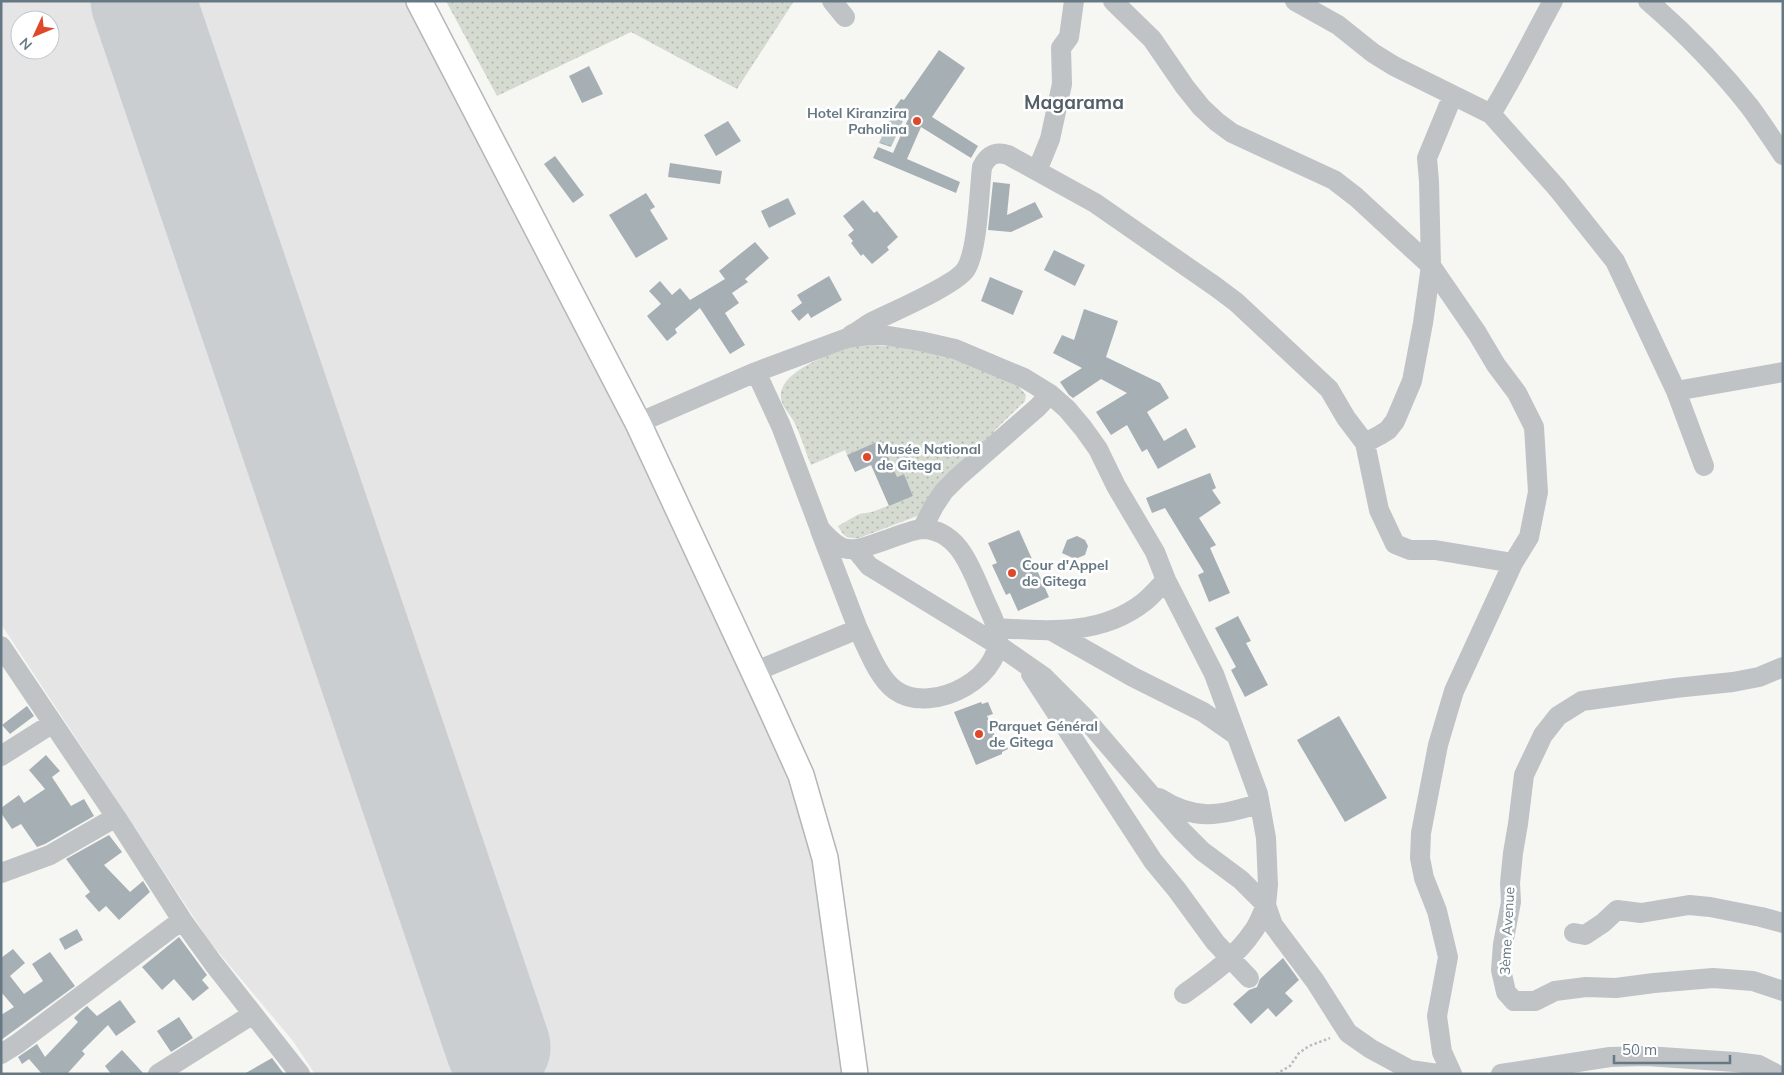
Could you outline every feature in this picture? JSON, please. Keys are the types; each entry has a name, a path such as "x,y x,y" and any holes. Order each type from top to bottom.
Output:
{"main road":[{"path":"419,1 638,423 800,775 825,858 855,1074"}],"street":[{"path":"832,1 845,17"},
{"path":"1037,171 1050,139 1062,84 1061,48 1069,37 1074,1"},
{"path":"1113,1 1152,39 1185,87 1201,107 1217,122 1232,133 1334,180 1356,197 1431,266 1516,393 1534,427 1538,492 1529,537 1513,563 1454,691 1438,746 1421,834 1420,858 1424,878 1437,911 1448,957 1438,1016 1442,1052 1452,1074"},
{"path":"1294,1 1338,25 1373,53 1394,66 1491,114 1576,210 1615,261 1676,391 1704,466"},
{"path":"1491,114 1512,80 1527,47 1553,1"},
{"path":"1648,1 1669,19 1711,62 1750,107 1783,155"},
{"path":"1365,443 1388,430 1412,381 1431,266 1427,158 1453,95"},
{"path":"638,423 756,372 848,338 871,322 958,278 966,270 974,243 982,167 985,160 991,155 1000,153 1008,155 1095,203 1236,302 1329,389 1346,418 1365,443 1379,510 1395,544 1410,550 1435,550 1513,563"},
{"path":"848,338 884,335 955,349 1024,378 1050,394 1067,409 1098,449 1116,486 1155,552 1166,580 1214,674 1258,794 1266,838 1268,885 1266,905 1254,929 1243,945 1230,958 1184,994"},
{"path":"756,372 781,426 858,629 884,679 894,690 907,697 924,700 938,698 968,685 984,672 994,660 997,636 968,560 948,538 922,529 856,550 844,548 832,541 820,528"},
{"path":"1676,391 1783,372"},
{"path":"922,529 944,491 1050,394"},
{"path":"856,550 868,566 997,636 1023,662 1060,691 1195,844 1241,880 1266,905 1273,926 1315,981 1348,1033 1371,1049 1410,1070 1438,1074"},
{"path":"997,636 1090,627 1110,622 1128,613 1145,601 1166,580"},
{"path":"754,672 858,629"},
{"path":"1052,631 1133,677 1202,712 1236,734"},
{"path":"1,646 212,963 300,1074"},
{"path":"984,672 1000,664 1012,661 1023,662"},
{"path":"1023,662 1153,861 1215,942 1249,978"},
{"name":"3ème Avenue","path":"1783,667 1758,677 1732,682 1582,701 1558,716 1543,735 1524,775 1510,883 1512,902 1503,944 1502,970 1506,992 1514,1001 1535,1001 1555,991 1586,987 1616,988 1713,978 1753,981 1783,991"},
{"path":"1,756 53,723"},
{"path":"1148,790 1180,810 1199,815 1233,811 1259,804"},
{"path":"1,873 50,855 116,817"},
{"path":"1574,933 1584,935 1617,910 1641,913 1689,905 1718,908 1783,923"},
{"path":"1,1054 182,920"},
{"path":"158,1074 253,1014"},
{"path":"1501,1074 1610,1057 1646,1056 1760,1065 1776,1074"}],"path":[{"path":"1276,1074 1290,1066 1299,1053 1309,1046 1330,1037 1348,1033"}],"shaded area":[{"path":"1,1 405,1 541,257 782,739 804,798 854,1074 315,1074 293,1041 210,942 1,624"},
{"path":"446,1 794,1 737,89 631,32 497,96"},
{"path":"859,344 932,349 1014,381 1026,395 1025,401 996,429 980,452 920,515 855,538 846,536 838,526 859,514 872,512 913,496 904,474 897,477 881,440 847,455 845,450 811,465 796,427 781,398 783,388 789,378 799,370 824,357"}],"water":[{"path":"891,116 903,121 891,147 879,143"}],"building":[{"path":"939,50 965,68 932,117 978,146 971,158 921,127 907,159 960,182 956,193 873,158 878,147 893,153 908,119 893,110 901,99 904,100"},
{"path":"589,66 603,94 582,103 569,76"},
{"path":"728,121 741,141 716,156 704,135"},
{"path":"555,156 584,195 573,203 544,164"},
{"path":"670,163 722,171 720,184 668,177"},
{"path":"993,182 1010,184 1007,215 1035,202 1043,217 1011,232 988,230"},
{"path":"646,193 655,207 650,210 668,239 636,258 609,215"},
{"path":"788,198 796,214 769,228 761,211"},
{"path":"863,200 874,213 877,211 898,237 887,247 889,250 872,264 863,254 861,256 851,243 853,241 848,235 854,230 843,216"},
{"path":"755,242 769,258 745,279 748,282 732,293 739,303 725,313 745,345 730,354 700,308 675,329 677,333 667,341 647,316 661,304 649,291 660,281 672,295 680,288 690,300 725,279 719,271"},
{"path":"1054,250 1085,265 1075,286 1044,270"},
{"path":"829,276 842,300 811,318 808,313 799,321 791,311 802,303 797,295"},
{"path":"990,277 1023,291 1013,315 981,301"},
{"path":"1084,309 1118,321 1106,357 1160,383 1169,398 1147,412 1164,441 1186,428 1196,447 1158,469 1147,449 1142,452 1127,425 1111,435 1096,412 1127,393 1101,379 1073,398 1069,395 1060,382 1082,368 1053,353 1062,335 1074,340"},
{"path":"881,440 897,477 904,474 913,496 889,506 871,465 855,472 847,455"},
{"path":"1210,473 1216,488 1212,490 1221,503 1199,518 1216,545 1210,548 1230,593 1209,602 1198,575 1204,572 1165,508 1152,513 1146,498"},
{"path":"1019,530 1049,597 1018,611 1010,593 1006,595 992,565 997,563 988,543"},
{"path":"1077,536 1085,540 1088,546 1085,555 1075,559 1062,553 1067,540"},
{"path":"1238,616 1251,641 1246,643 1268,685 1245,697 1231,670 1236,667 1215,628"},
{"path":"981,702 982,704 988,702 993,714 987,716 997,741 1003,739 1008,749 1002,752 1002,754 976,765 954,712"},
{"path":"27,706 34,716 10,734 2,725"},
{"path":"1339,716 1387,798 1345,822 1297,740"},
{"path":"46,755 60,771 52,777 71,806 84,799 94,816 37,847 21,824 12,829 1,813 1,808 19,795 24,803 45,789 29,770"},
{"path":"109,835 122,852 104,865 130,892 143,881 150,892 119,920 106,906 99,912 85,896 90,892 66,859"},
{"path":"77,929 83,940 65,950 59,939"},
{"path":"179,937 207,975 202,980 209,988 193,1001 174,979 162,990 142,967"},
{"path":"13,949 25,963 10,976 24,994 43,981 32,964 50,952 75,986 1,1040 1,1015 14,1007 1,992 1,958"},
{"path":"1283,958 1299,980 1285,993 1293,1001 1276,1017 1268,1008 1251,1024 1233,1004 1249,990 1257,987 1260,979"},
{"path":"120,1000 136,1022 116,1036 108,1025 82,1051 85,1054 67,1074 42,1074 29,1059 22,1064 18,1057 37,1044 45,1057 78,1022 74,1018 87,1006 97,1016"},
{"path":"179,1017 193,1038 171,1052 157,1031"},
{"path":"122,1050 144,1074 111,1074 105,1066"},
{"path":"272,1058 284,1074 244,1074"}],"runway":[{"path":"143,1 498,1047"}],"place":[{"name":"Hotel Kiranzira Paholina","path":"917,121"},
{"name":"Musée National de Gitega","path":"867,457"},
{"name":"Cour d'Appel de Gitega","path":"1012,573"},
{"name":"Parquet Général de Gitega","path":"979,734"}],"district":[{"name":"Magarama","path":"1074,102"}]}
